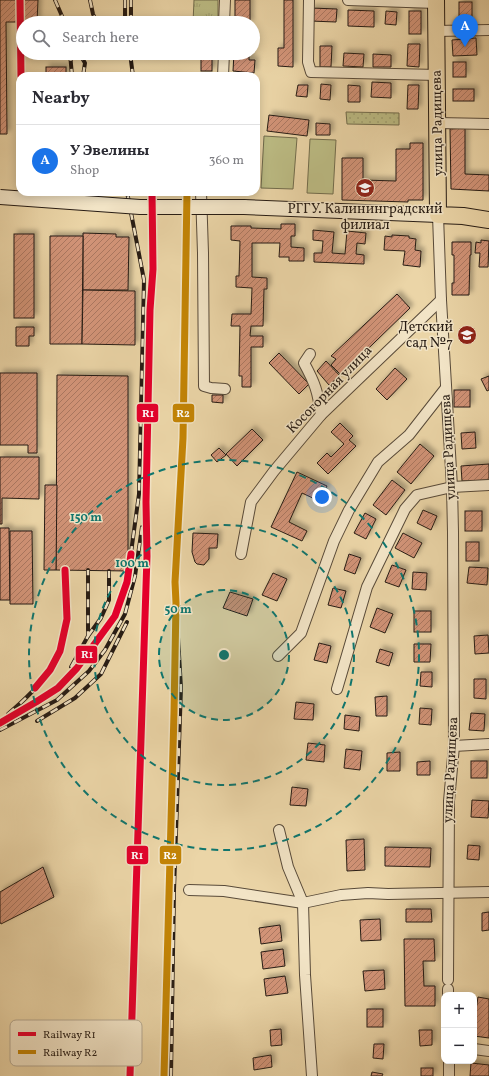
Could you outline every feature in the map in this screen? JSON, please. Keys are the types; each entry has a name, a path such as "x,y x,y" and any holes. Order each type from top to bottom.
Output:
{"main road":[{"name":"улица Радищева","path":"436,1 438,215"},
{"path":"0,197 140,207 244,207 463,216 489,220"}],"street":[{"path":"224,16 225,0"},
{"path":"309,0 308,62 311,72 437,75"},
{"path":"348,0 436,1"},
{"path":"436,31 489,30"},
{"path":"223,72 224,60"},
{"path":"438,123 489,124"},
{"path":"201,196 204,386 225,389"},
{"name":"улица Радищева","path":"438,215 445,389 452,487 454,746 449,801 448,988"},
{"name":"Косогорная улица","path":"242,554 251,502 274,471 321,415 441,300"},
{"path":"310,354 304,363 318,392 321,415"},
{"path":"278,656 301,633 334,541 349,510 378,462 409,435 445,389"},
{"path":"337,688 367,587 405,509 418,495 452,487 489,485"},
{"path":"454,746 489,744"},
{"path":"278,830 288,867 303,903 305,975 312,1076"},
{"path":"189,890 224,891 303,903 348,894 489,892"},
{"path":"477,1049 489,1051"},
{"path":"449,1064 449,1076"}],"green space":[{"path":"194,0 218,0 218,16 193,16"},
{"path":"346,112 399,113 399,125 347,124"},
{"path":"264,136 297,138 293,189 261,188"},
{"path":"310,139 336,140 333,194 307,193"}],"building":[{"path":"0,0 38,0 37,16 16,16 16,22 6,22 7,134 0,134"},
{"path":"235,0 250,0 250,16 235,16"},
{"path":"284,0 293,0 293,67 278,66 278,48 284,48"},
{"path":"459,2 472,2 472,24 459,24"},
{"path":"311,8 337,9 336,22 310,21"},
{"path":"348,10 374,11 374,27 348,26"},
{"path":"386,11 397,12 396,25 385,24"},
{"path":"409,11 421,11 421,34 409,34"},
{"path":"476,38 477,55 453,56 452,40"},
{"path":"408,44 420,44 419,67 407,66"},
{"path":"320,46 332,46 331,67 320,67"},
{"path":"344,53 364,54 363,67 343,66"},
{"path":"373,54 391,55 391,67 373,67"},
{"path":"201,60 212,60 212,71 201,71"},
{"path":"234,60 255,60 254,72 233,71"},
{"path":"453,62 466,62 466,77 453,77"},
{"path":"46,67 66,67 66,72 46,72"},
{"path":"372,82 391,83 391,98 371,97"},
{"path":"321,84 331,85 330,100 320,99"},
{"path":"298,85 308,85 307,97 296,96"},
{"path":"348,85 360,86 360,102 348,102"},
{"path":"408,85 419,85 418,109 407,109"},
{"path":"453,89 474,89 474,101 453,101"},
{"path":"269,115 309,120 307,136 267,131"},
{"path":"316,123 330,124 330,135 316,135"},
{"path":"465,128 465,174 489,175 489,191 451,189 450,129"},
{"path":"410,143 423,143 423,200 408,200 408,202 342,200 342,158 363,158 363,180 396,181 396,149 410,149"},
{"path":"281,224 295,224 295,236 291,236 291,247 304,248 304,261 289,261 289,257 279,257 280,243 252,243 252,277 267,278 267,289 264,289 263,326 251,326 250,336 263,336 263,347 251,347 251,387 242,387 242,376 239,376 240,326 231,326 232,314 251,314 252,288 236,287 236,276 239,276 240,241 231,240 231,226 281,229"},
{"path":"313,230 334,232 332,253 345,254 347,231 366,233 365,244 357,243 356,254 364,255 364,264 314,262 314,253 322,253 323,241 313,240"},
{"path":"83,233 116,234 116,237 129,237 128,290 83,290"},
{"path":"14,234 34,234 34,318 14,318"},
{"path":"392,235 409,236 409,238 416,239 415,250 421,251 420,267 403,265 405,251 384,250 385,236 392,237"},
{"path":"50,236 83,236 82,344 50,344"},
{"path":"481,240 489,241 488,267 479,267 480,253 475,253 476,242 481,243"},
{"path":"452,242 471,242 469,295 452,295 452,283 454,283 454,255 452,255"},
{"path":"83,290 135,291 135,345 82,344"},
{"path":"397,294 410,308 341,375 331,365 336,359 331,356"},
{"path":"16,327 34,327 34,336 29,336 29,346 16,346"},
{"path":"279,353 309,384 299,394 269,363"},
{"path":"326,361 340,376 329,385 317,371"},
{"path":"395,368 407,379 387,400 376,389"},
{"path":"0,373 37,373 37,453 28,453 28,445 0,445"},
{"path":"57,375 128,376 128,571 56,570"},
{"path":"489,376 489,390 487,391 481,379"},
{"path":"454,390 470,390 470,407 454,407"},
{"path":"212,395 223,395 223,403 212,402"},
{"path":"340,423 353,436 349,440 356,446 328,474 317,463 327,453 331,457 344,444 331,432"},
{"path":"252,429 263,440 237,466 226,454"},
{"path":"475,432 476,448 462,449 461,433"},
{"path":"420,444 434,456 411,484 397,472"},
{"path":"219,448 226,455 217,462 211,455"},
{"path":"0,457 39,457 39,499 2,498 2,524 0,524"},
{"path":"489,464 489,480 462,481 461,466"},
{"path":"297,472 327,486 319,501 302,493 289,522 307,531 302,541 271,527"},
{"path":"392,480 405,490 386,515 373,505"},
{"path":"45,485 57,485 56,570 44,570"},
{"path":"423,510 437,516 431,530 417,523"},
{"path":"465,511 482,511 482,531 465,531"},
{"path":"365,513 376,519 366,539 354,533"},
{"path":"0,528 9,528 10,600 0,600"},
{"path":"10,531 32,531 33,604 10,604"},
{"path":"193,533 218,534 217,548 209,548 209,559 204,565 197,564 195,562 192,552"},
{"path":"403,533 422,543 414,558 395,548"},
{"path":"466,542 479,542 479,561 466,561"},
{"path":"349,554 361,558 355,574 344,570"},
{"path":"392,565 406,570 399,587 385,582"},
{"path":"469,567 488,568 487,585 467,583"},
{"path":"413,572 427,573 426,590 412,589"},
{"path":"273,573 287,579 277,601 262,595"},
{"path":"333,588 346,591 341,608 328,605"},
{"path":"230,592 253,599 247,616 223,608"},
{"path":"377,608 393,614 385,633 370,627"},
{"path":"414,611 431,611 431,632 414,632"},
{"path":"488,635 489,653 475,654 474,636"},
{"path":"319,643 331,646 327,663 314,660"},
{"path":"414,644 431,644 430,662 414,662"},
{"path":"380,649 393,653 389,666 376,662"},
{"path":"421,672 432,672 432,687 420,686"},
{"path":"474,679 486,679 486,699 474,698"},
{"path":"387,696 387,716 376,716 375,697"},
{"path":"296,702 314,704 313,720 294,719"},
{"path":"420,708 432,709 431,725 419,724"},
{"path":"471,713 485,714 484,731 469,730"},
{"path":"345,715 360,717 359,731 344,729"},
{"path":"308,743 325,745 324,762 306,760"},
{"path":"346,749 362,751 360,770 344,768"},
{"path":"400,752 400,771 387,771 387,753"},
{"path":"430,761 430,775 417,775 417,762"},
{"path":"471,761 487,761 487,778 471,778"},
{"path":"292,787 308,789 306,806 290,805"},
{"path":"472,800 489,801 488,818 471,817"},
{"path":"364,839 365,870 347,871 346,840"},
{"path":"468,845 480,846 479,860 467,859"},
{"path":"385,847 431,848 430,867 385,866"},
{"path":"43,867 54,897 1,924 0,892"},
{"path":"406,909 431,909 432,922 406,922"},
{"path":"489,912 489,930 482,931 482,913"},
{"path":"380,919 381,940 361,941 360,920"},
{"path":"280,925 282,941 261,944 259,928"},
{"path":"404,939 434,939 435,961 423,961 424,986 435,986 435,1006 405,1006"},
{"path":"283,949 285,966 263,969 261,952"},
{"path":"384,970 385,989 365,991 363,971"},
{"path":"285,976 288,993 266,996 264,979"},
{"path":"478,997 489,999 489,1038 477,1036"},
{"path":"367,1009 383,1009 383,1027 367,1027"},
{"path":"281,1029 282,1045 271,1046 270,1030"},
{"path":"419,1030 432,1030 432,1045 420,1046"},
{"path":"374,1044 384,1044 383,1059 373,1058"},
{"path":"271,1055 272,1067 254,1070 253,1058"},
{"path":"471,1064 489,1065 489,1076 470,1076"},
{"path":"421,1068 433,1068 433,1076 421,1076"},
{"path":"372,1072 383,1074 382,1076 371,1076"}],"railway":[{"path":"20,0 20,16"},
{"path":"55,0 62,16"},
{"path":"90,0 94,16"},
{"path":"125,0 125,16"},
{"path":"131,0 131,16"},
{"path":"21,60 21,72"},
{"path":"71,60 72,72"},
{"path":"83,60 85,63 84,72"},
{"path":"131,60 132,72"},
{"path":"0,723 58,688 77,668 115,616 127,582 139,494 144,280 128,196"},
{"path":"132,1020 147,556 146,502 150,310 153,269 152,196"},
{"path":"0,730 57,700 89,671 105,650 125,614 135,576 142,527"},
{"path":"8,714 30,694 48,673 55,662 64,635 68,614 65,570"},
{"path":"71,667 88,636 88,570"},
{"path":"88,636 101,618 109,600 109,571"},
{"path":"171,1076 174,890 181,688 176,603"},
{"path":"37,721 75,698 101,674 127,622"},
{"path":"130,1066 130,1076"}],"rail line":[{"name":"R1","path":"20,0 20,16"},
{"name":"R1","path":"21,60 21,72"},
{"name":"R1","path":"132,1020 147,556 146,502 150,310 153,269 152,196"},
{"name":"R2","path":"164,1076 174,713 175,582 183,438 187,196"},
{"name":"R1","path":"0,723 58,688 77,668 115,616 127,582 131,554"},
{"name":"R1","path":"35,688 50,670 60,651 67,619 65,570"},
{"name":"R1","path":"130,1066 130,1076"}],"place":[{"name":"У Эвелины","path":"465,47"},
{"name":"РГГУ. Калининградский филиал","path":"365,188"},
{"name":"Детский сад №7","path":"467,335"}]}
